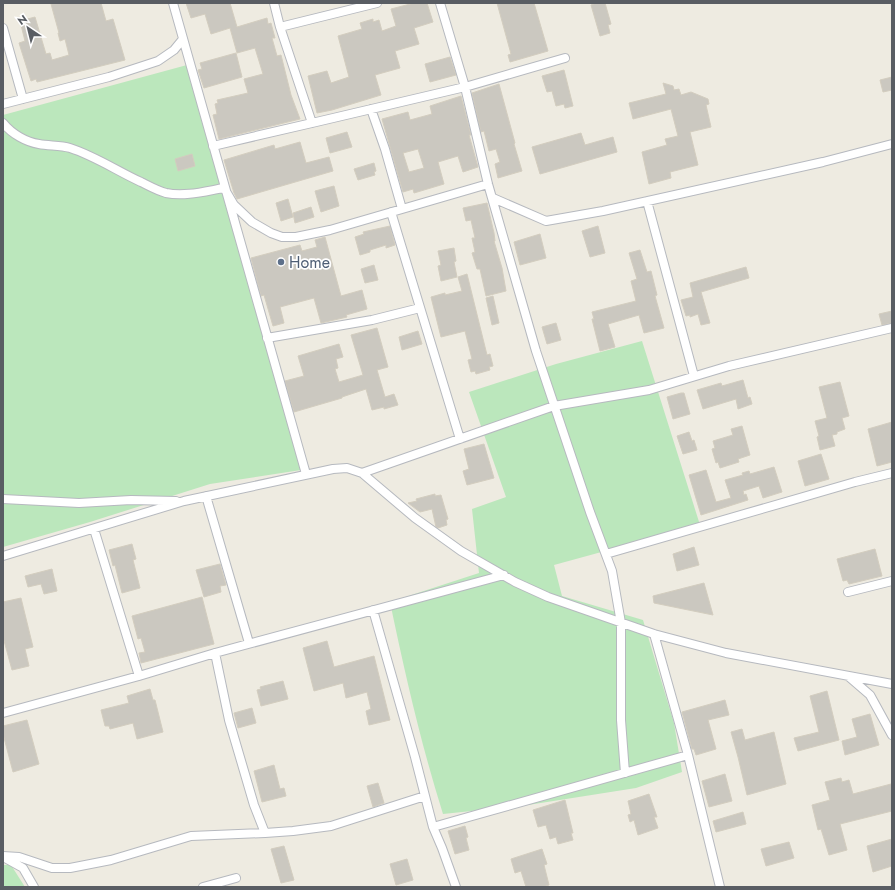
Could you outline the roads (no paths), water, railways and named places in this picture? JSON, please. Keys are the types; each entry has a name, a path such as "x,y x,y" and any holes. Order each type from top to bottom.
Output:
{"street":[{"path":"173,3 306,474"},
{"path":"274,3 280,27 312,124"},
{"path":"280,27 377,3"},
{"path":"440,3 465,87 488,184 536,351 590,512 612,571 621,623 621,720 625,773"},
{"path":"3,28 23,99"},
{"path":"3,104 109,77 158,61 174,50 183,38"},
{"path":"213,146 465,87 565,58"},
{"path":"371,109 385,149 402,209"},
{"path":"3,123 17,136 38,144 68,148 83,153 153,188 167,193 185,194 224,188"},
{"path":"493,198 546,221 603,211 823,162 892,144"},
{"path":"224,188 234,205 252,222 272,233 282,236 296,237 330,230 488,184"},
{"path":"647,201 694,376"},
{"path":"391,212 460,439"},
{"path":"267,338 372,320 420,308"},
{"path":"362,473 554,406 649,390 729,366 892,328"},
{"path":"3,556 184,501 306,474 348,468 362,473 415,518 461,551 548,597 654,634 726,653 892,684"},
{"path":"606,554 848,484 892,473"},
{"path":"206,496 249,644"},
{"path":"3,499 80,503 131,500 184,501"},
{"path":"94,529 139,676"},
{"path":"3,713 139,676 215,653 504,575"},
{"path":"848,592 892,581"},
{"path":"373,610 433,827 456,887"},
{"path":"654,634 688,755 720,887"},
{"path":"215,653 229,720 254,805 265,833"},
{"path":"848,675 870,695 892,734"},
{"path":"433,827 688,755"},
{"path":"3,856 19,857 52,868 70,868 111,860 191,836 293,831 331,826 425,796"},
{"path":"3,856 23,868 34,887"},
{"path":"203,887 236,878"}],"place":[{"name":"Home","path":"281,262"}]}
